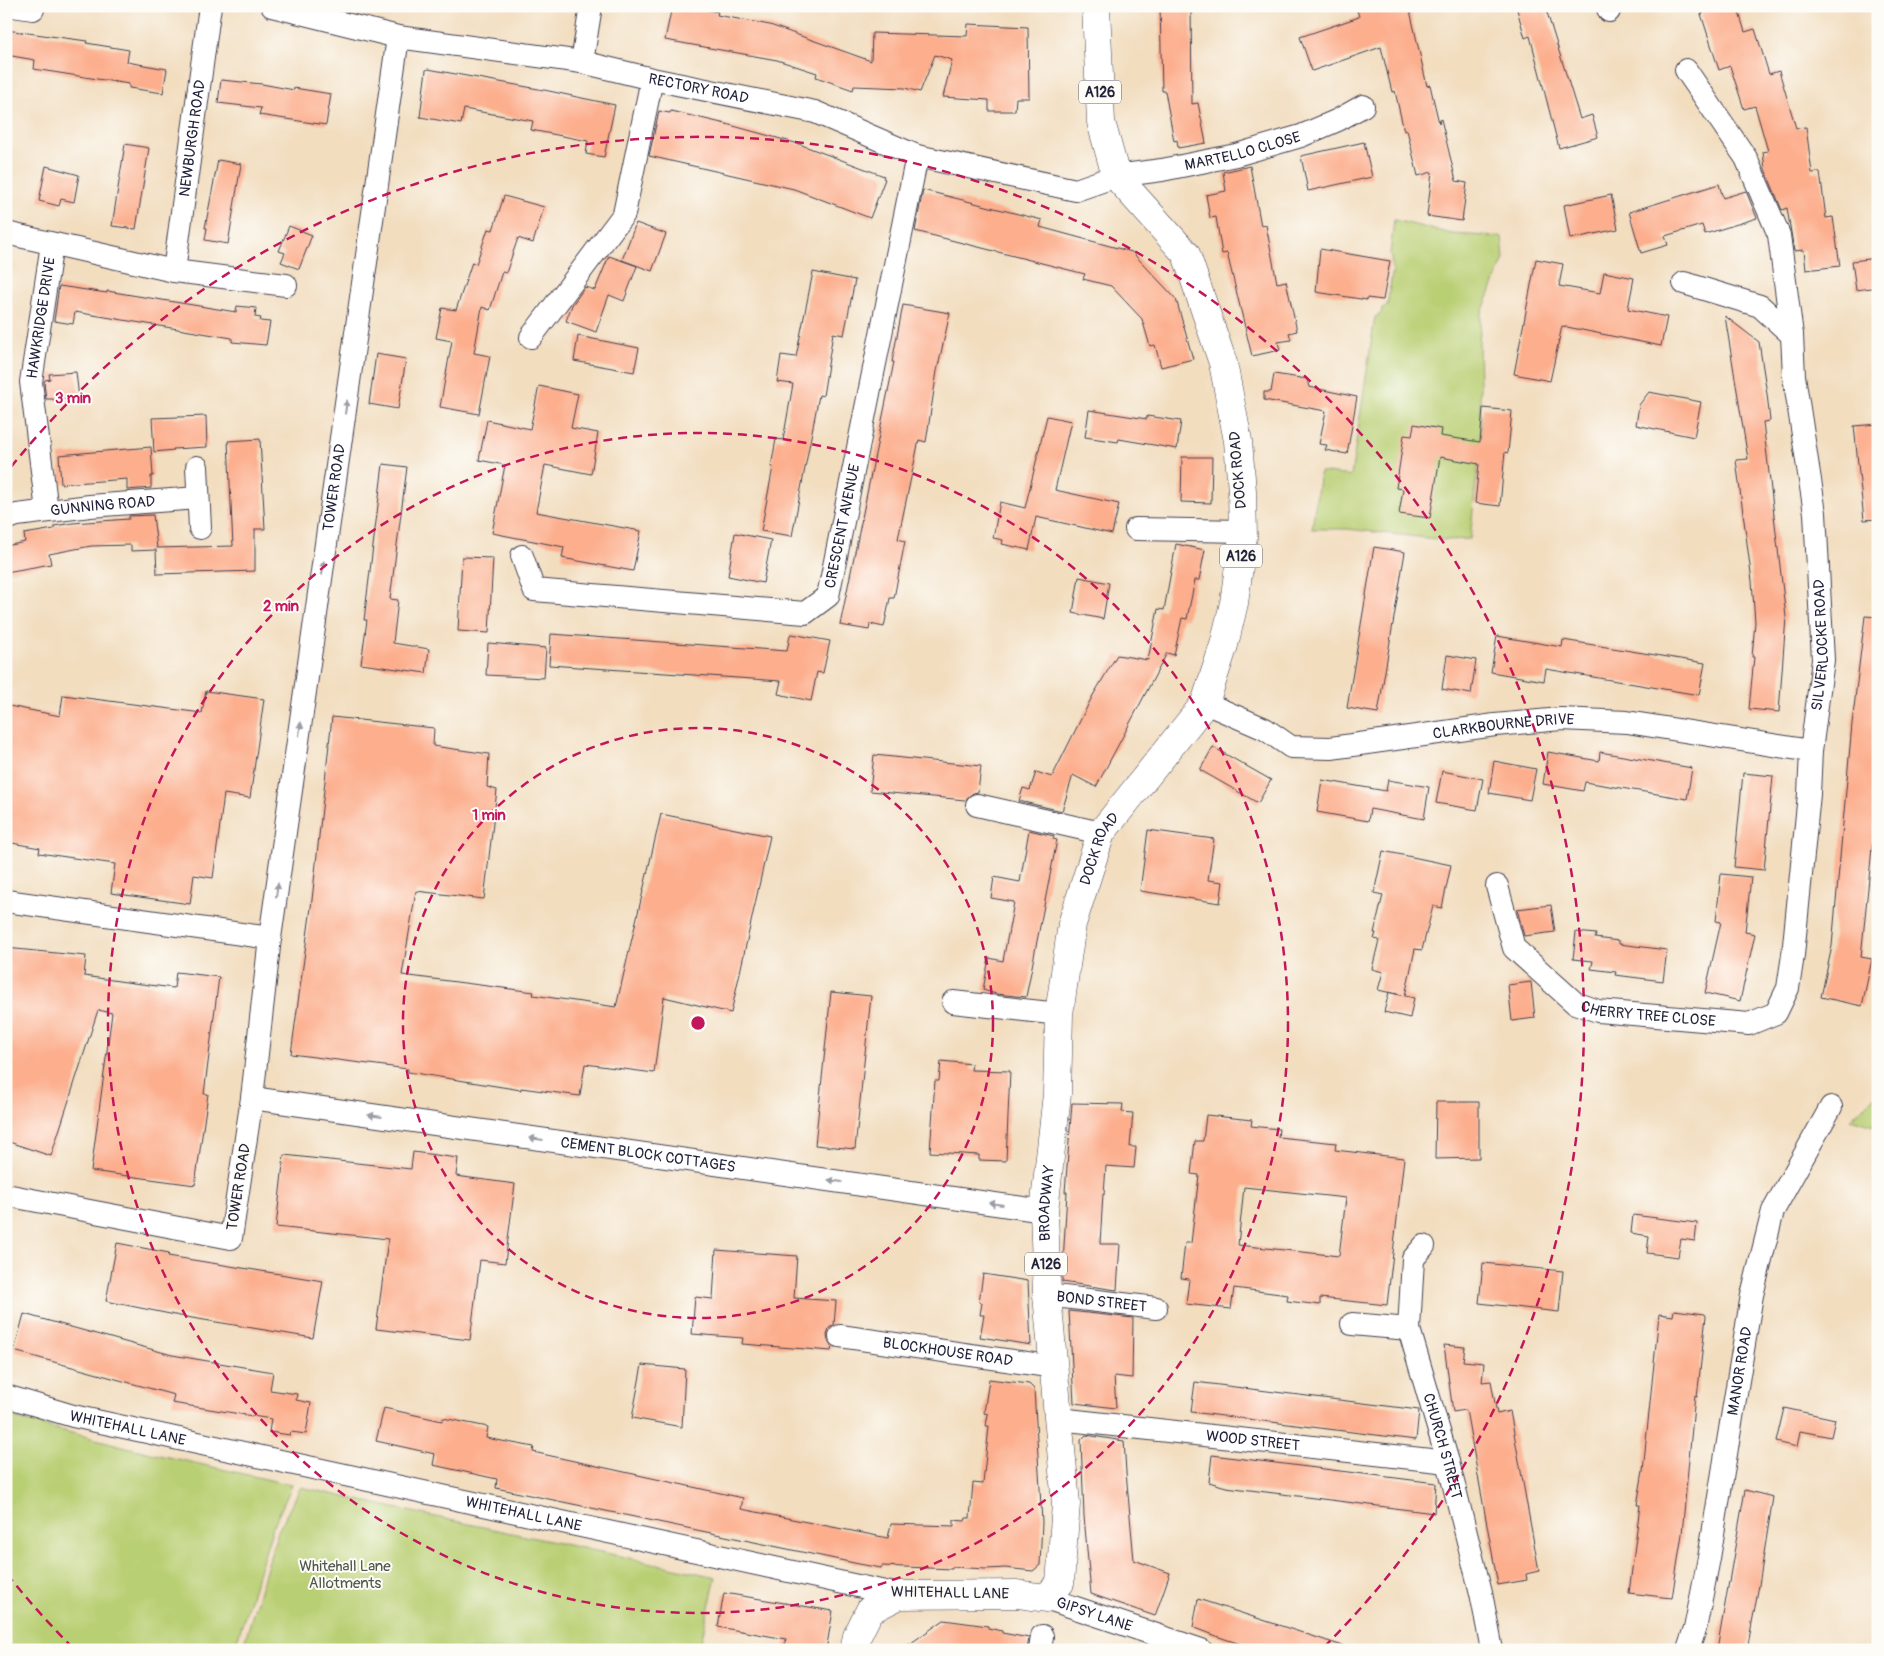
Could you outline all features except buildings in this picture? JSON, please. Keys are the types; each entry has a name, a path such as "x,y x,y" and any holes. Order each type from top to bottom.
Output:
{"main road":[{"name":"DOCK ROAD","path":"1072,924 1100,833 1205,703 1226,637 1241,558 1243,531 1238,441 1223,363 1186,254 1116,176 1101,122 1096,6"},
{"name":"BROADWAY","path":"1046,1598 1060,1583 1066,1504 1047,1295 1044,1211 1057,1094 1059,1014 1072,924"},
{"name":"WHITEHALL LANE","path":"899,1595 1017,1594 1046,1598"},
{"path":"854,1650 856,1636 870,1610 899,1595"}],"street":[{"name":"NEWBURGH ROAD","path":"174,271 210,6"},
{"name":"RECTORY ROAD","path":"272,6 398,37 582,62 652,79 815,112 917,156 1076,190 1116,176"},
{"path":"582,62 591,6"},
{"name":"TOWER ROAD","path":"6,1195 231,1238 252,1098 270,938 398,37"},
{"name":"SILVERLOCKE ROAD","path":"1686,70 1746,158 1779,235 1792,335 1794,376 1815,513 1823,660 1812,751 1793,955"},
{"path":"531,337 624,214 652,79"},
{"name":"MARTELLO CLOSE","path":"1116,176 1162,170 1236,155 1301,136 1338,120 1363,106"},
{"name":"CRESCENT AVENUE","path":"522,556 534,590 805,613 828,596 917,156"},
{"path":"6,233 174,271 286,285"},
{"name":"HAWKRIDGE DRIVE","path":"47,512 31,382 52,244"},
{"path":"1684,283 1760,306 1792,335"},
{"path":"197,467 200,528"},
{"name":"GUNNING ROAD","path":"6,519 90,506 198,498"},
{"path":"1136,528 1243,531"},
{"name":"CLARKBOURNE DRIVE","path":"1205,703 1265,729 1290,747 1331,748 1495,725 1561,719 1627,722 1812,751"},
{"path":"977,805 1100,833"},
{"name":"CHERRY TREE CLOSE","path":"1497,886 1514,948 1575,1003 1598,1011 1749,1024 1776,1013 1788,988 1793,955"},
{"path":"6,901 270,938"},
{"path":"953,1002 1059,1014"},
{"name":"CEMENT BLOCK COTTAGES","path":"252,1098 1044,1211"},
{"name":"MANOR ROAD","path":"1688,1650 1695,1629 1709,1558 1752,1294 1773,1211 1831,1106"},
{"name":"CHURCH STREET","path":"1424,1246 1414,1258 1409,1329 1448,1462 1481,1593 1492,1650"},
{"name":"BOND STREET","path":"1047,1295 1156,1308"},
{"path":"1352,1324 1409,1329"},
{"name":"BLOCKHOUSE ROAD","path":"840,1336 1055,1367"},
{"name":"WHITEHALL LANE","path":"6,1396 73,1416 899,1595"},
{"name":"WOOD STREET","path":"1059,1418 1448,1462"},
{"name":"GIPSY LANE","path":"1046,1598 1201,1650"}],"green space":[{"path":"1394,220 1452,234 1502,237 1504,259 1481,315 1479,343 1481,435 1470,539 1445,540 1347,529 1312,529 1320,472 1351,476 1375,317 1381,314 1382,308 1387,306 1393,268 1390,254"},
{"path":"1878,1093 1878,1127 1850,1119"},
{"name":"Whitehall Lane Allotments","path":"6,1416 146,1452 292,1485 273,1527 234,1650 6,1650"},
{"name":"Whitehall Lane Allotments","path":"301,1487 716,1577 699,1650 242,1650 278,1531"}]}
